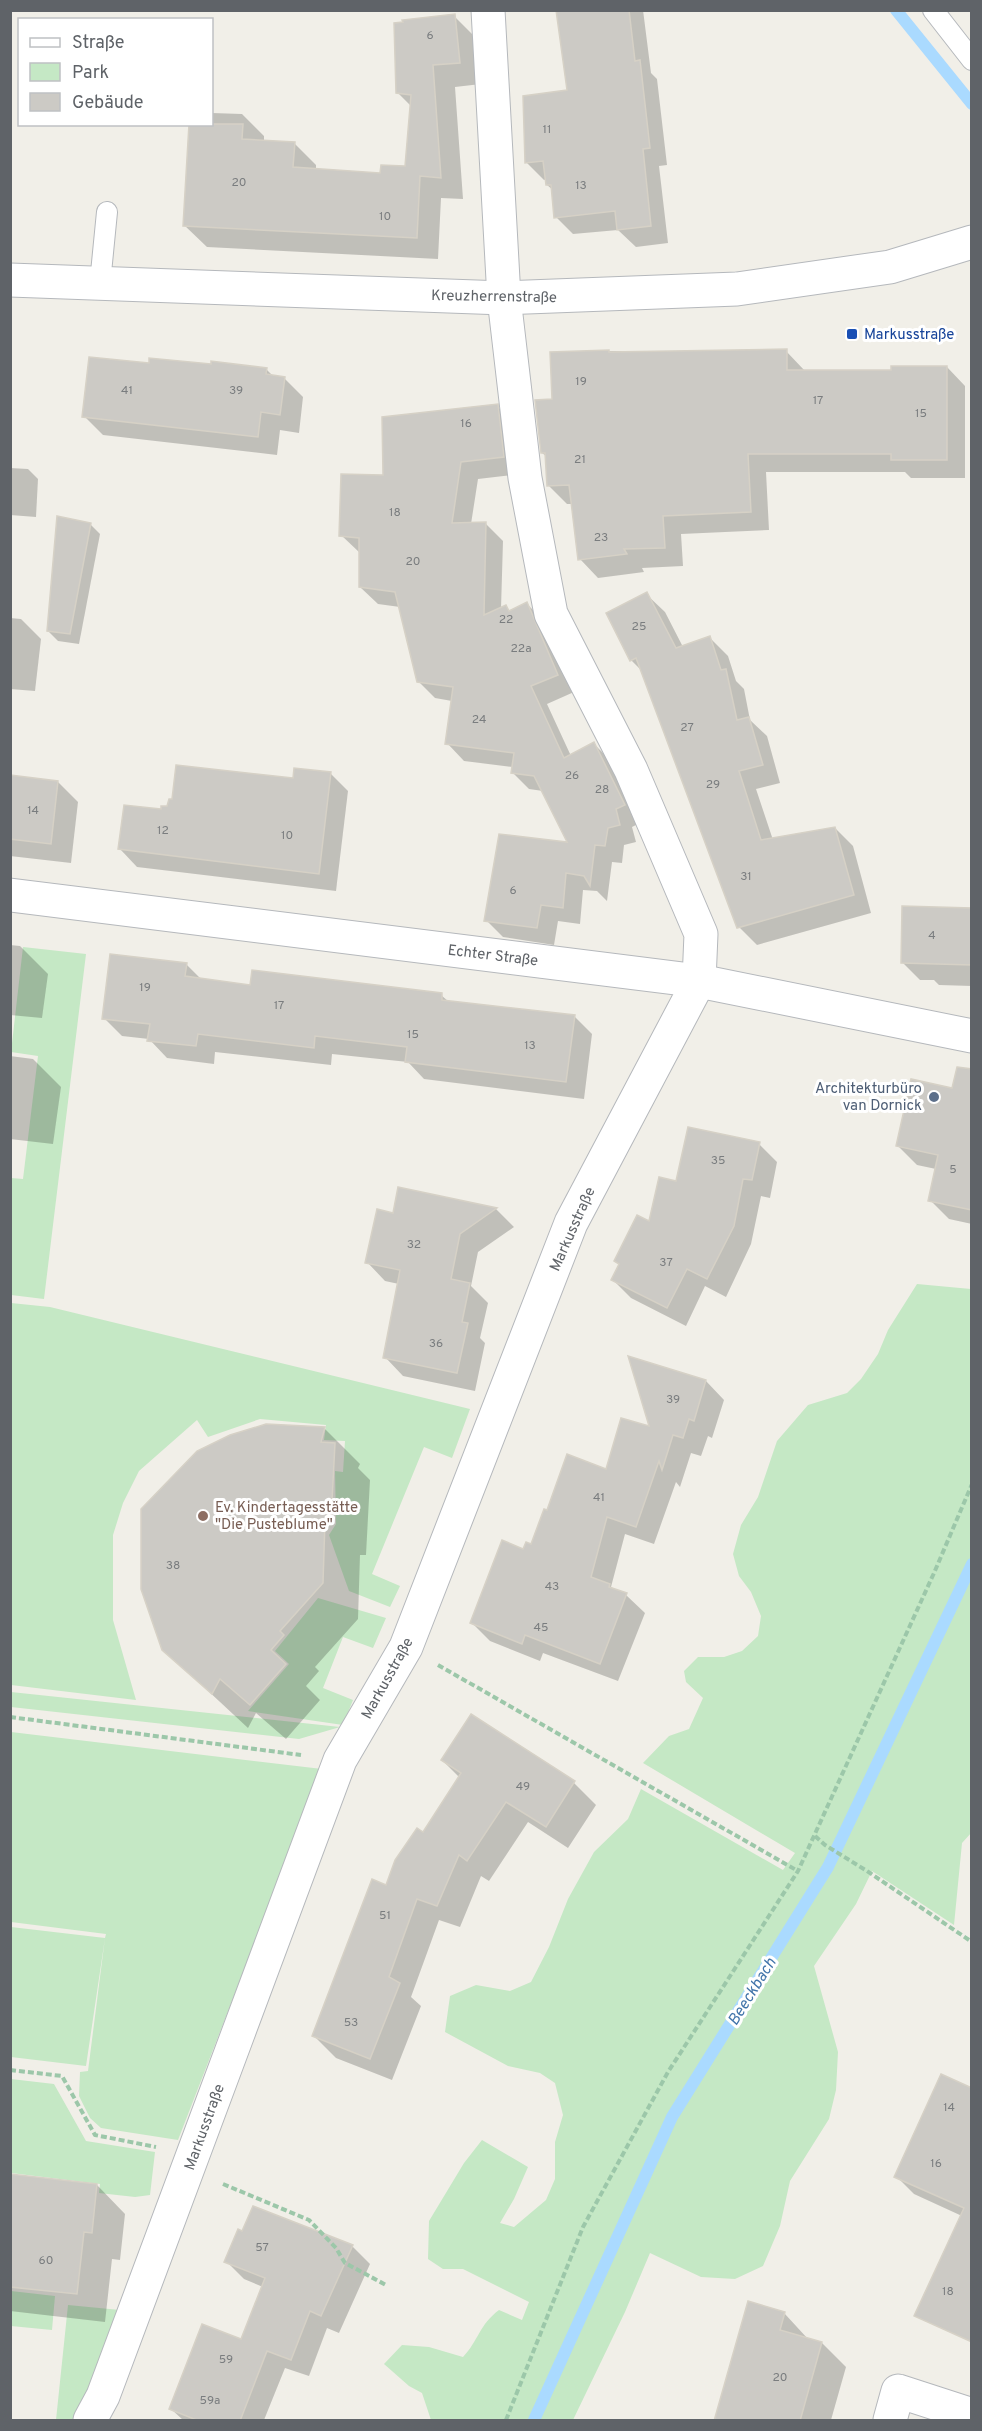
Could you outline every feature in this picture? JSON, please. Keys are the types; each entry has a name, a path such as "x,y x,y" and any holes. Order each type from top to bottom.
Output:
{"street":[{"name":"Markusstraße","path":"90,2421 103,2396 340,1760 406,1647 571,1223 699,981 701,934 631,770 551,614 525,478 504,298 488,10"},
{"name":"Kreuzherrenstraße","path":"10,280 504,298 737,290 890,267 972,242"},
{"name":"Echter Straße","path":"10,895 699,981 972,1036"},
{"path":"890,2421 898,2391 972,2415"}],"lane":[{"path":"933,10 972,60"},
{"path":"100,283 107,212"}],"path":[{"path":"506,2421 583,2227 669,2072 798,1871 816,1836 972,1484"},
{"path":"406,1647 798,1871"},
{"path":"10,1717 340,1760"},
{"path":"816,1836 825,1845 972,1942"},
{"path":"10,2070 62,2076 95,2135 120,2140"},
{"path":"188,2169 309,2220 336,2248 345,2263 386,2284"}],"green space":[{"path":"23,947 86,954 44,1299 11,1295 11,1178 23,1179 38,1056 11,1052"},
{"path":"917,1284 971,1289 972,1832 962,1843 954,1925 872,1871 856,1904 814,1966 838,2052 836,2090 829,2119 790,2181 780,2226 763,2266 735,2279 701,2277 650,2253 625,2312 573,2420 431,2420 422,2393 409,2386 384,2364 402,2345 429,2347 463,2357 487,2321 499,2310 522,2320 529,2302 463,2269 443,2269 428,2259 429,2221 464,2163 482,2140 528,2167 500,2223 514,2227 546,2200 555,2179 555,2142 563,2115 555,2083 540,2073 508,2066 445,2032 450,1996 476,1985 510,1991 531,1982 549,1947 568,1899 594,1852 628,1819 641,1789 783,1870 795,1853 643,1763 669,1736 689,1729 703,1698 686,1682 684,1671 698,1657 724,1657 742,1651 758,1636 761,1616 751,1592 739,1576 733,1554 741,1525 758,1497 777,1441 808,1405 847,1393 861,1379 878,1354 888,1330"},
{"path":"11,1303 50,1307 470,1409 452,1458 424,1447 372,1574 400,1586 390,1607 349,1591 329,1535 336,1524 335,1471 343,1472 345,1441 324,1440 326,1425 260,1419 208,1437 197,1420 139,1471 123,1503 113,1535 113,1620 136,1700 11,1685"},
{"path":"318,1598 386,1618 373,1648 343,1637 323,1688 353,1700 343,1725 248,1711 289,1664 275,1651"},
{"path":"11,1692 340,1727 299,1739 11,1707"},
{"path":"11,1732 322,1769 178,2140 101,2128 90,2118 79,2096 80,2072 88,2071 106,1934 11,1922"},
{"path":"11,1927 105,1938 86,2066 11,2057"},
{"path":"11,2079 54,2084 86,2141 155,2152 150,2195 135,2197 99,2193 100,2184 11,2173"},
{"path":"11,2291 55,2296 52,2330 11,2326"},
{"path":"68,2305 120,2310 83,2420 56,2420"}],"building":[{"path":"556,10 629,10 635,61 640,60 650,148 643,149 651,226 617,230 615,211 554,218 551,185 546,185 543,161 525,163 523,96 567,90"},
{"path":"455,14 460,63 433,65 441,178 420,176 417,238 183,226 189,126 243,124 242,139 295,142 293,167 380,173 381,165 405,166 411,95 396,93 394,23 403,22 402,20"},
{"path":"787,349 787,370 891,370 891,366 947,366 947,460 891,460 891,454 748,454 751,512 663,516 665,548 624,549 627,554 578,560 569,485 547,486 545,453 541,453 535,400 552,399 550,352"},
{"path":"89,357 149,363 149,358 211,364 211,361 267,368 266,374 285,377 280,415 261,412 258,437 82,417"},
{"path":"498,404 504,457 461,462 452,523 486,522 484,615 506,605 509,611 527,602 558,675 531,686 564,758 594,742 625,805 616,809 620,825 608,828 605,846 595,845 590,886 584,876 566,873 563,908 541,905 537,928 484,921 499,834 567,842 534,776 511,773 514,753 445,744 453,687 417,682 395,592 359,587 359,538 339,536 341,474 383,475 382,417"},
{"path":"57,516 91,523 70,634 47,631"},
{"path":"647,592 676,648 710,636 721,670 726,669 737,720 749,717 763,765 739,771 761,840 835,827 854,895 737,928 636,658 630,661 606,613"},
{"path":"176,765 293,778 294,768 331,772 319,874 118,849 124,805 161,809 161,806 167,806 169,799 172,799"},
{"path":"10,775 58,781 51,844 10,839"},
{"path":"902,906 972,908 972,965 901,963"},
{"path":"110,954 187,963 185,976 250,985 252,970 442,993 442,1000 575,1015 566,1082 405,1062 407,1047 315,1036 314,1048 198,1034 196,1046 147,1041 150,1024 102,1019"},
{"path":"957,1067 972,1069 972,1210 928,1201 938,1155 896,1146 911,1079 952,1088"},
{"path":"688,1127 760,1142 752,1180 743,1179 734,1226 707,1279 687,1269 667,1308 611,1280 619,1264 614,1261 637,1215 649,1221 659,1177 676,1181"},
{"path":"398,1187 497,1208 460,1234 451,1279 470,1283 462,1322 468,1323 457,1373 383,1358 400,1270 365,1263 377,1209 393,1213"},
{"path":"628,1356 706,1380 694,1421 689,1419 683,1438 673,1435 662,1470 659,1461 636,1527 607,1517 591,1577 610,1584 609,1587 627,1593 600,1664 525,1635 522,1644 470,1623 502,1540 523,1549 526,1542 531,1544 544,1509 547,1510 567,1454 606,1469 621,1418 649,1426"},
{"path":"266,1424 325,1427 321,1442 335,1443 331,1520 325,1520 323,1583 280,1631 284,1635 271,1650 286,1664 250,1705 220,1679 212,1694 162,1650 141,1589 141,1509 197,1451 230,1435"},
{"path":"471,1714 575,1781 546,1827 506,1802 467,1861 459,1855 437,1906 417,1899 389,1977 400,1983 370,2059 312,2036 372,1879 386,1885 395,1860 417,1828 423,1832 461,1773 441,1760"},
{"path":"941,2074 972,2088 972,2342 914,2316 964,2208 894,2177"},
{"path":"10,2174 97,2184 92,2233 84,2232 77,2294 10,2287"},
{"path":"253,2206 353,2245 321,2316 310,2311 291,2360 267,2351 240,2421 199,2421 169,2409 202,2324 241,2339 265,2278 224,2262 238,2229 242,2231"},
{"path":"748,2301 785,2312 780,2330 822,2342 800,2421 714,2421"}],"waterway":[{"name":"Beeckbach","path":"896,10 972,104"},
{"name":"Beeckbach","path":"534,2420 672,2117 828,1867 972,1564"}],"place":[{"name":"Markusstraße","path":"852,334"},
{"name":"Architekturbüro van Dornick","path":"934,1097"},
{"name":"Ev. Kindertagesstätte \"Die Pusteblume\"","path":"203,1516"}]}
